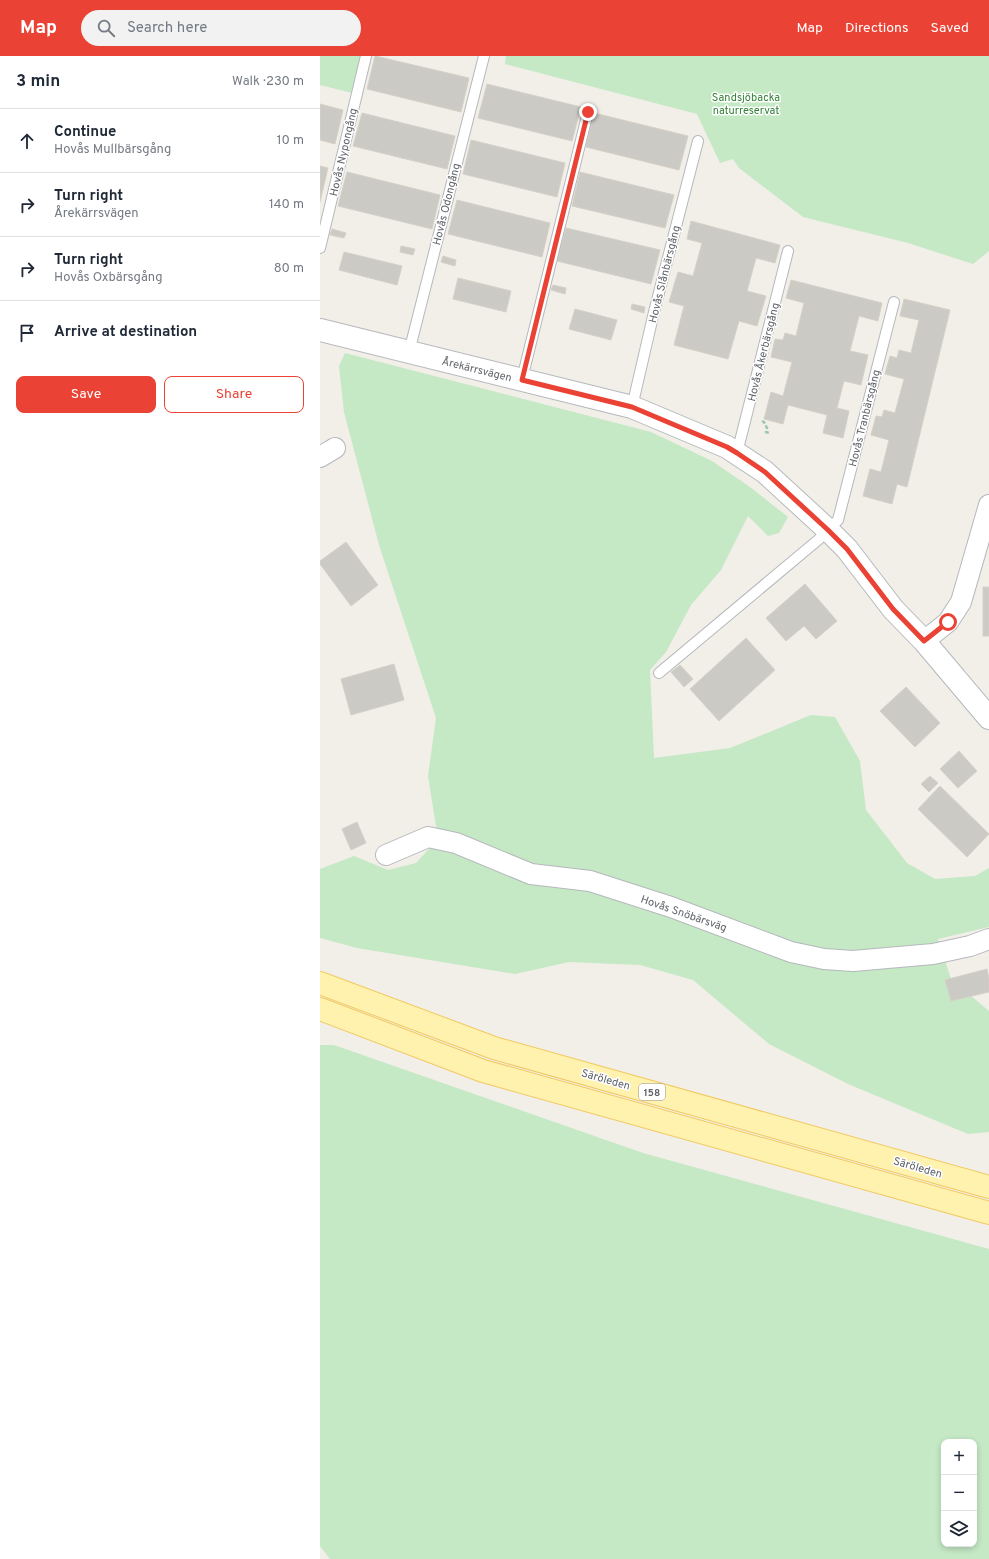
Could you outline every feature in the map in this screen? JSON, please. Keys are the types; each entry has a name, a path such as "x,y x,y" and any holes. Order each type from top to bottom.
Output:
{"main road":[{"name":"Säröleden","path":"320,983 494,1048 989,1187"},
{"name":"158","path":"320,1009 483,1071 989,1213"}],"street":[{"name":"Årekärrsvägen","path":"320,330 632,407 727,447 765,472 847,549 893,609 924,641 989,718"},
{"path":"924,641 948,622 961,602 983,541 989,506"},
{"name":"Hovås Snöbärsväg","path":"386,855 428,837 456,843 531,874 590,881 671,906 792,952 824,959 854,961 933,954 970,946 989,939"}],"lane":[{"name":"Hovås Nypongång","path":"320,248 366,56"},
{"name":"Hovås Odongång","path":"409,352 484,56"},
{"path":"522,380 588,112"},
{"name":"Hovås Slånbärsgång","path":"632,407 654,312 698,141"},
{"name":"Hovås Åkerbärsgång","path":"737,453 788,251"},
{"name":"Hovås Tranbärsgång","path":"659,673 797,558 838,520 894,302"}],"green space":[{"path":"320,56 362,56 352,93 320,85"},
{"name":"Sandsjöbacka naturreservat","path":"506,56 989,56 989,251 973,264 908,243 803,217 739,168 733,159 720,163 697,114 505,64"},
{"path":"345,353 651,432 712,461 750,487 788,517 779,533 768,536 748,516 721,570 691,605 666,652 650,670 654,758 730,748 811,715 835,717 860,761 866,810 907,863 935,879 975,876 989,868 989,927 938,939 951,979 989,1011 989,1132 968,1134 848,1084 769,1044 693,980 640,965 569,962 515,974 357,948 320,938 320,869 354,856 388,870 416,863 438,839 428,776 436,718 379,545 344,412 339,366"},
{"path":"320,1045 334,1045 643,1153 989,1249 989,1559 330,1559 320,1546"}],"building":[{"path":"375,56 469,78 461,112 367,89"},
{"path":"487,84 581,107 572,141 478,118"},
{"path":"320,104 343,110 335,144 320,140"},
{"path":"362,113 455,136 447,169 353,146"},
{"path":"594,113 688,136 679,170 586,147"},
{"path":"471,140 565,163 557,197 463,174"},
{"path":"320,166 328,168 320,202"},
{"path":"347,172 440,195 432,229 338,206"},
{"path":"580,172 674,195 665,228 572,206"},
{"path":"457,200 550,223 542,257 448,234"},
{"path":"691,221 780,245 775,263 756,258 747,291 766,296 757,326 739,321 728,359 674,345 684,306 669,302 678,272 693,276 702,243 687,239"},
{"path":"566,228 660,250 651,284 557,261"},
{"path":"332,229 346,233 344,238 330,235"},
{"path":"401,246 415,249 413,255 400,252"},
{"path":"344,252 402,266 397,285 339,270"},
{"path":"443,256 456,260 455,266 441,262"},
{"path":"458,278 511,291 506,312 453,299"},
{"path":"791,280 882,303 878,321 859,316 850,351 868,355 861,385 844,381 837,408 849,411 843,438 823,433 827,415 788,405 783,424 764,419 771,392 783,396 792,362 771,357 775,339 783,340 785,333 796,336 804,303 786,298"},
{"path":"553,285 566,288 565,294 551,290"},
{"path":"904,299 950,310 907,487 897,484 892,504 863,496 870,469 881,472 889,440 871,435 876,416 882,417 884,410 895,413 904,379 885,374 890,356 897,358 899,350 911,353 919,320 900,316"},
{"path":"632,304 645,307 644,313 631,309"},
{"path":"575,309 617,320 611,340 569,329"},
{"path":"346,542 378,585 351,606 320,564 320,561"},
{"path":"805,584 837,621 816,639 804,626 786,641 766,618"},
{"path":"983,587 989,587 989,636 983,636"},
{"path":"746,638 775,670 719,721 690,689"},
{"path":"394,664 404,700 351,715 341,679"},
{"path":"680,665 693,679 684,687 671,672"},
{"path":"906,687 940,723 915,747 880,711"},
{"path":"959,751 977,771 958,788 940,769"},
{"path":"930,776 938,783 929,792 921,784"},
{"path":"940,786 989,834 967,857 918,809"},
{"path":"357,822 366,843 351,850 342,829"},
{"path":"987,969 989,978 989,992 951,1001 945,980"}],"route":[{"path":"588,112 522,380 632,407 727,447 765,472 828,530 847,549 893,609 924,641 948,622"}]}
